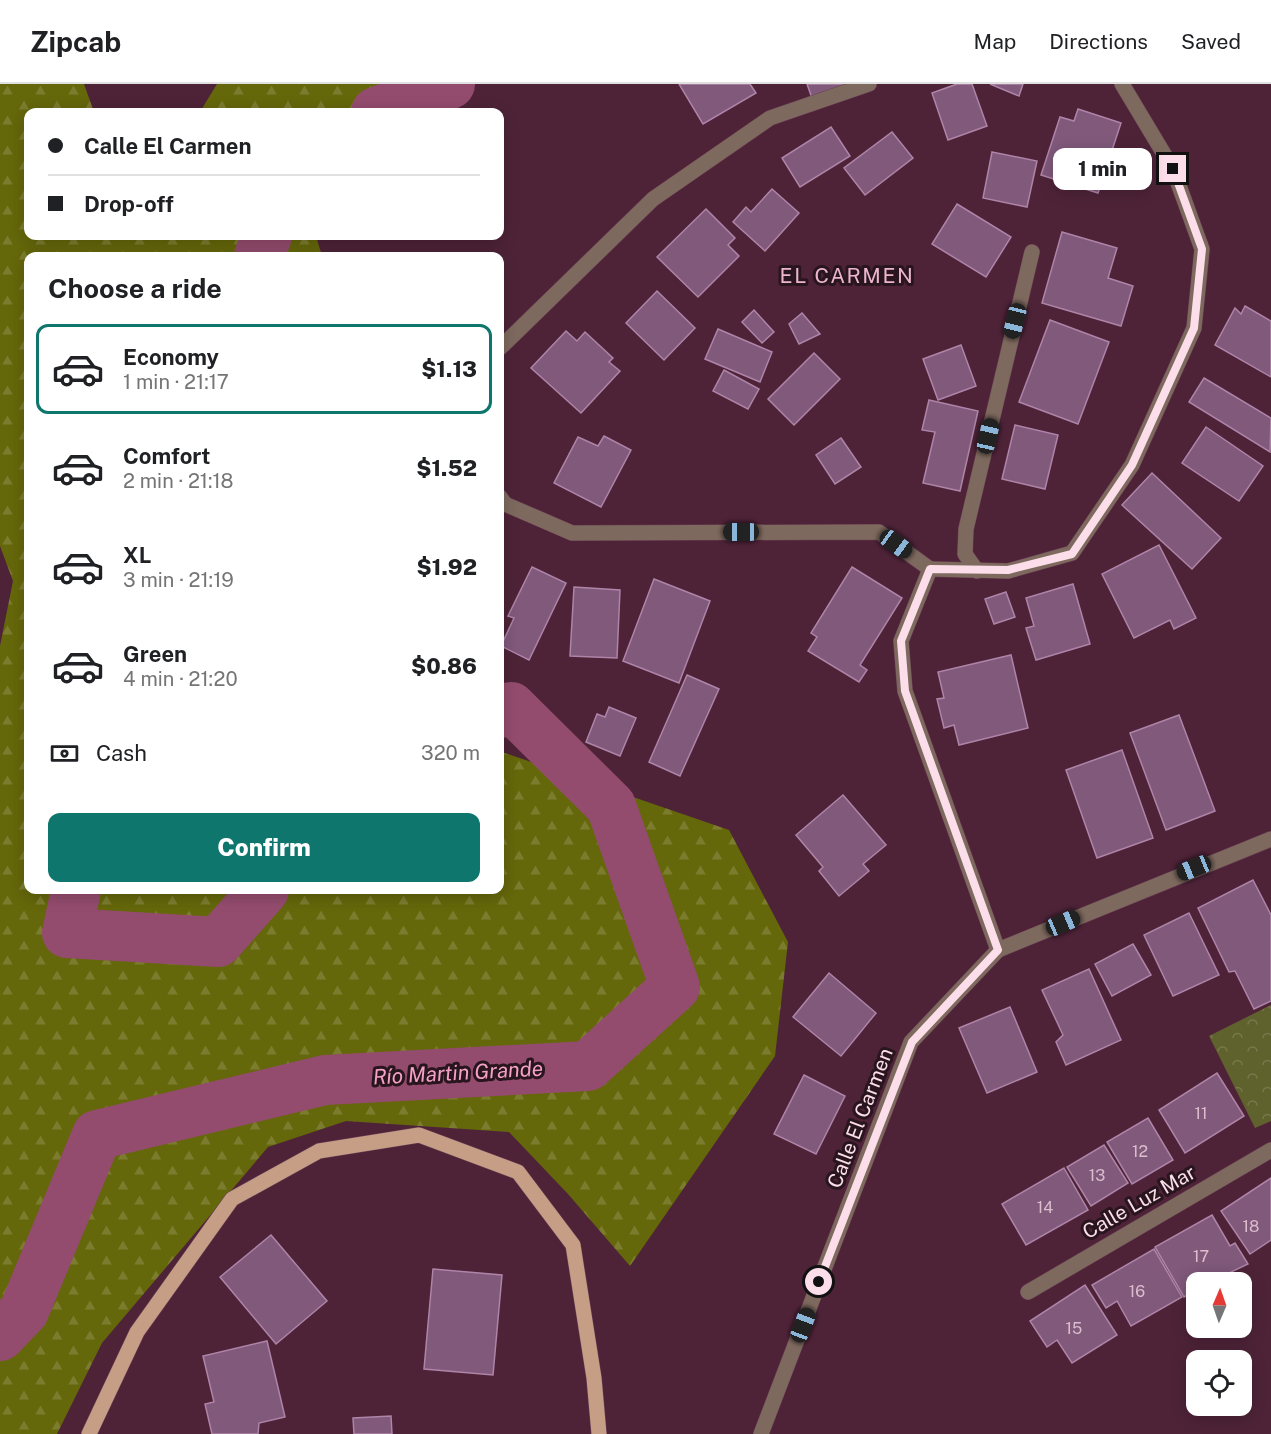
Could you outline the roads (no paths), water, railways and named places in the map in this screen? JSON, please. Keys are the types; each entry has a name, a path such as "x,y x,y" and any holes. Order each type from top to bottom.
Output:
{"main road":[{"path":"89,1434 137,1332 232,1199 319,1151 419,1135 518,1172 573,1245 594,1378 599,1434"}],"street":[{"path":"504,344 653,199 770,118 868,84"},
{"path":"504,503 572,533 879,532 930,569 1008,570 1072,554 1132,465 1194,328 1202,249 1173,169 1122,84"},
{"path":"977,571 965,554 966,529 1032,252"},
{"path":"930,569 901,641 905,691 998,950"},
{"name":"Calle El Carmen","path":"761,1434 912,1042 998,950 1271,838"},
{"name":"Calle Luz Mar","path":"1028,1292 1271,1150"}],"waterway":[{"name":"Río Martin Grande","path":"387,108 450,84"},
{"name":"Río Martin Grande","path":"261,252 265,240"},
{"name":"Río Martin Grande","path":"0,1336 24,1311 97,1135 325,1080 588,1066 675,987 611,806 511,707 504,711"},
{"name":"Río Martin Grande","path":"75,894 67,933 218,942 260,894"}],"district":[{"name":"EL CARMEN","path":"847,276"}]}
